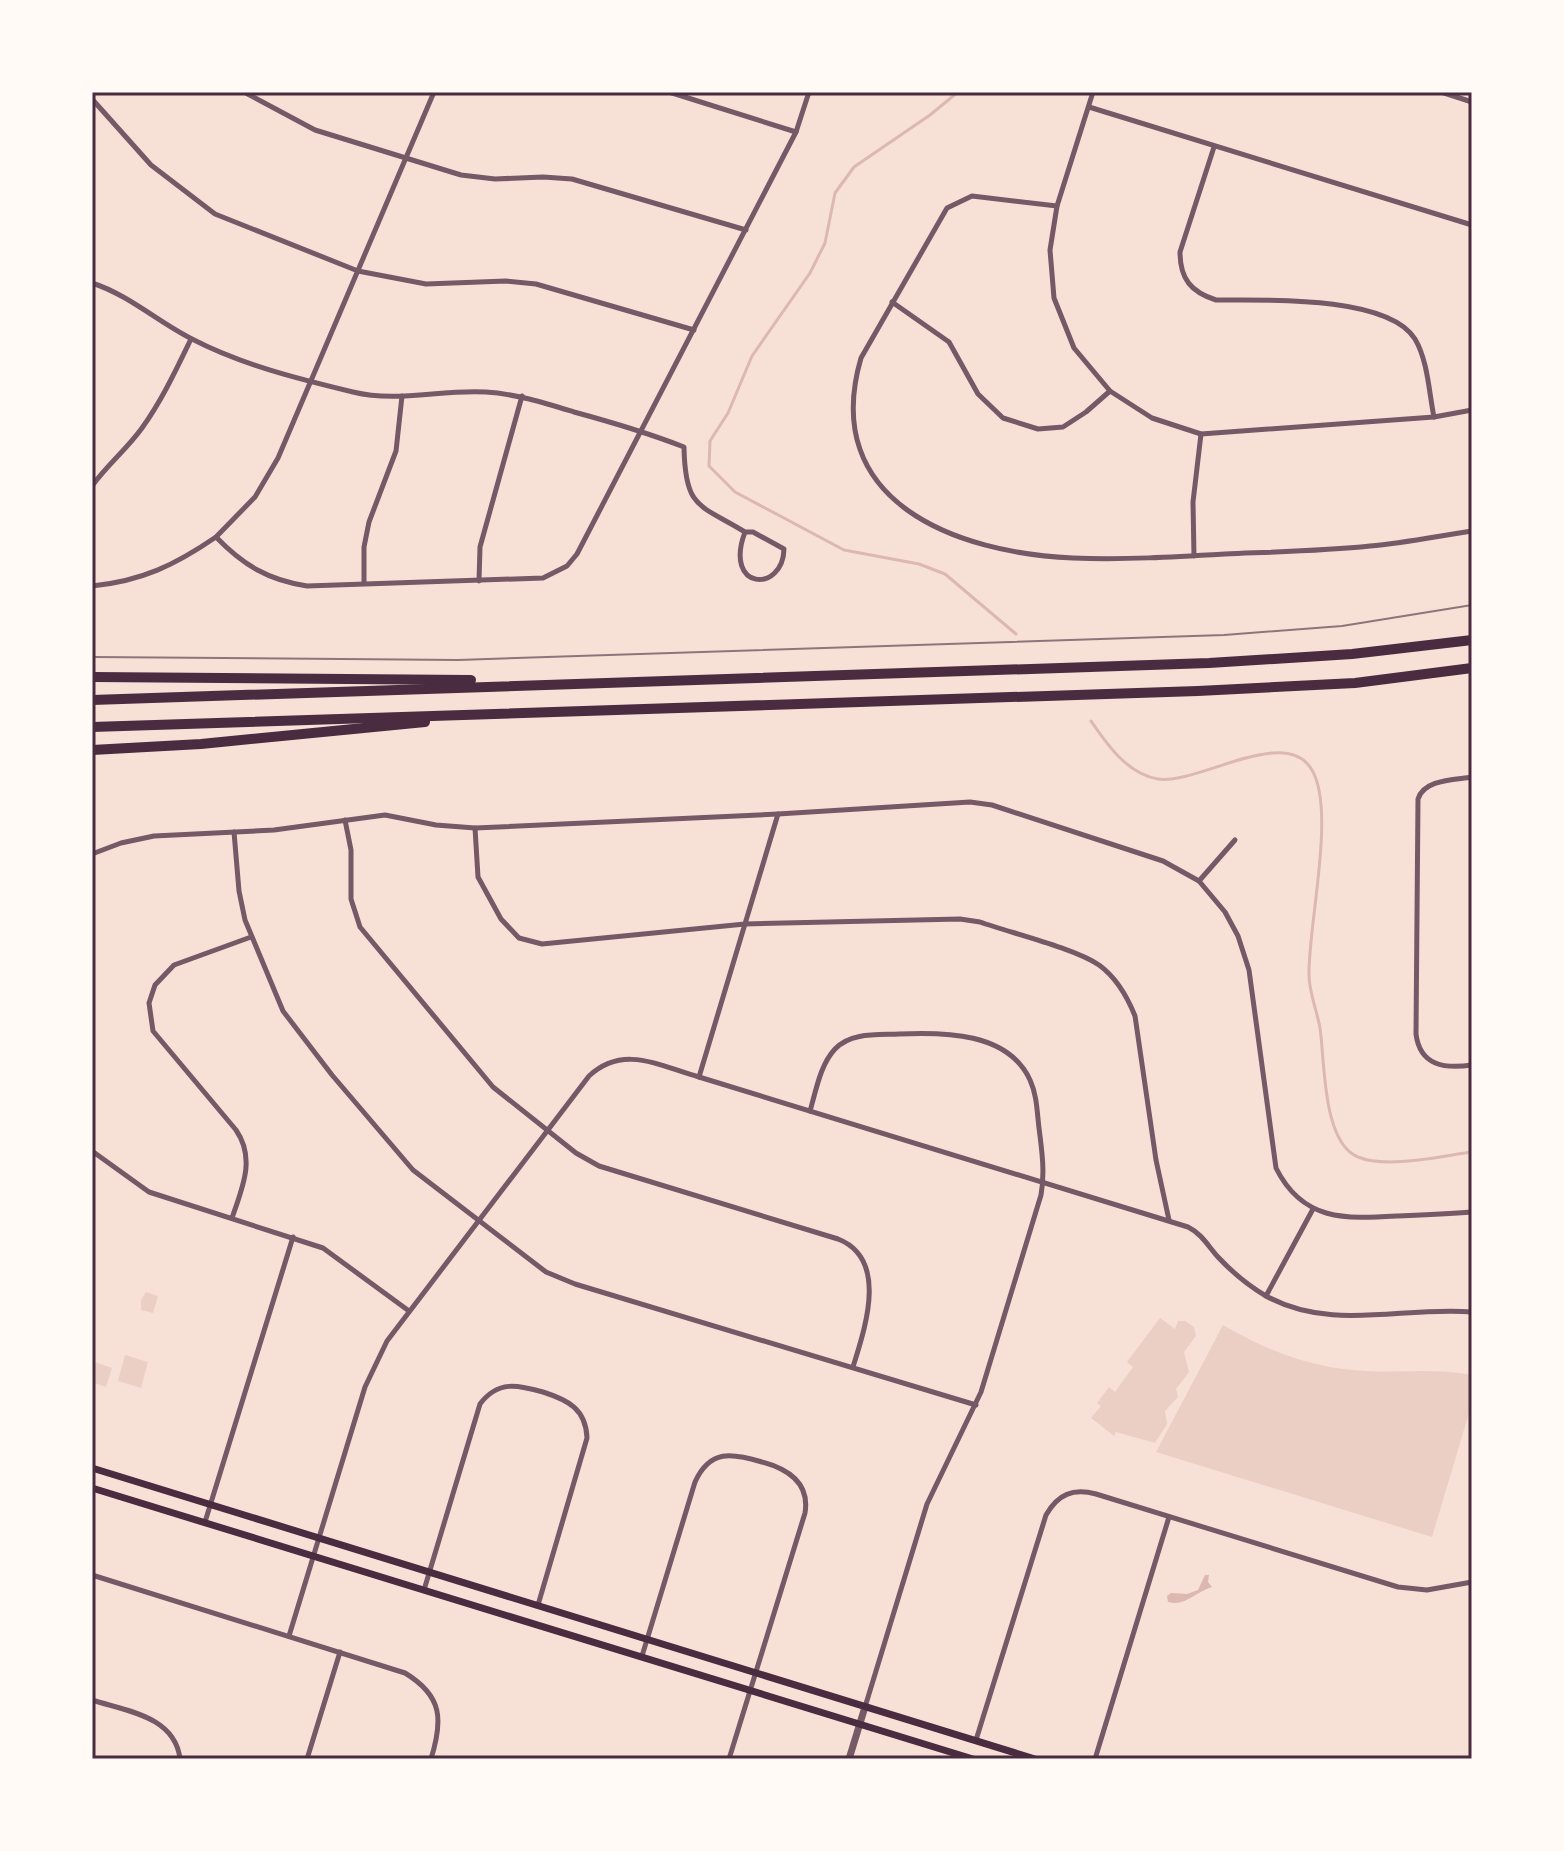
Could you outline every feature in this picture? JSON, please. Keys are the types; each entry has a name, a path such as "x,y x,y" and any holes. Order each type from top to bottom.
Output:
{"highway":[{"path":"92,700 1301,659 1436,645 1472,638"},
{"path":"1403,678 1472,668"},
{"path":"92,727 1198,691 1472,675"},
{"path":"92,677 613,682"},
{"path":"92,750 381,728 483,714"}],"main road":[{"path":"92,1468 1035,1759"},
{"path":"92,1488 971,1759"}],"street":[{"path":"244,92 315,130 406,160 479,178 543,177 588,183 746,230"},
{"path":"92,586 116,583 169,567 216,537 255,497 278,458 434,92"},
{"path":"669,92 796,132"},
{"path":"216,537 243,563 272,579 307,586 543,578 567,566 577,554 746,230 796,132 809,92"},
{"path":"1093,92 1057,206 1050,250 1054,298 1074,348 1110,391 1152,418 1201,434 1434,417 1472,410"},
{"path":"1441,92 1472,102"},
{"path":"92,99 151,165 215,214 358,271 426,284 506,281 536,284 694,330"},
{"path":"1089,107 1472,225"},
{"path":"1214,147 1180,252 1180,268 1187,285 1200,295 1216,300 1324,303 1365,310 1403,326 1415,339 1421,354 1434,417"},
{"path":"1057,206 972,196 947,208 861,358 854,384 854,423 863,458 884,490 916,517 958,535 993,545 1072,558 1194,556 1372,546 1472,531"},
{"path":"92,283 127,299 191,339 244,362 311,381 357,393 402,396 463,391 522,396 642,431 684,447 688,486 695,500 713,516 745,532 760,535 784,549 782,563 770,577 762,580 751,578 740,566 739,547 745,532"},
{"path":"892,302 949,342 978,394 1003,418 1038,429 1063,427 1110,391"},
{"path":"92,486 106,466 140,432 191,339"},
{"path":"364,583 366,535 377,495 396,451 402,396"},
{"path":"479,581 480,547 522,396"},
{"path":"1194,556 1193,502 1201,434"},
{"path":"1472,777 1428,786 1420,793 1416,1034 1419,1049 1426,1059 1444,1067 1472,1065"},
{"path":"92,854 121,843 154,836 274,830 385,815 436,825 475,828 970,802 992,805 1163,861 1199,881 1225,912 1243,946 1249,970 1276,1168 1290,1192 1313,1209 1345,1218 1472,1212"},
{"path":"699,1077 778,814"},
{"path":"345,820 351,850 351,899 360,927 493,1087 576,1153 599,1166 838,1239 859,1252 866,1268 869,1307 853,1368"},
{"path":"475,828 478,877 501,919 519,938 542,944 745,924 960,919 980,922 1097,964 1115,979 1135,1016 1156,1160 1169,1221"},
{"path":"234,832 239,891 251,937 283,1011 399,1155 478,1221 546,1272 575,1284 976,1405"},
{"path":"1199,881 1235,840"},
{"path":"232,1218 245,1177 245,1144 153,1031 149,1003 155,985 174,965 251,937"},
{"path":"810,1111 823,1067 834,1050 848,1040 868,1035 940,1032 959,1035 1000,1049 1018,1062 1025,1072 1035,1095 1044,1181 976,1405 927,1504 849,1759"},
{"path":"289,1636 372,1371 387,1341 589,1076 614,1060 627,1057 699,1077 1195,1230 1229,1268 1266,1296 1297,1309 1326,1316 1472,1312"},
{"path":"92,1151 149,1192 329,1251 409,1311"},
{"path":"1266,1296 1313,1209"},
{"path":"205,1522 293,1237"},
{"path":"424,1590 477,1411 487,1395 503,1386 517,1385 565,1399 581,1413 587,1438 538,1606"},
{"path":"642,1656 695,1482 703,1467 720,1457 734,1454 777,1466 795,1477 801,1486 806,1507 729,1759"},
{"path":"976,1740 1043,1524 1051,1507 1063,1495 1076,1491 1088,1492 1403,1589 1430,1590 1472,1582"},
{"path":"1095,1759 1169,1517"},
{"path":"92,1575 405,1673 433,1698 439,1724 431,1759"},
{"path":"307,1759 340,1652"},
{"path":"92,1700 159,1723 174,1739 180,1759"}],"shaded area":[{"path":"146,1292 158,1296 153,1313 141,1310 141,1300"},
{"path":"1160,1318 1175,1329 1178,1321 1185,1321 1194,1327 1196,1336 1184,1352 1189,1372 1176,1389 1178,1397 1165,1411 1167,1424 1155,1443 1116,1432 1114,1436 1091,1418 1101,1406 1097,1403 1109,1387 1115,1392 1133,1367 1127,1362"},
{"path":"1223,1325 1274,1350 1328,1367 1472,1375 1472,1403 1432,1537 1156,1452"},
{"path":"125,1355 148,1362 141,1388 118,1381"},
{"path":"92,1361 112,1368 106,1387 92,1382"},
{"path":"1205,1575 1209,1575 1208,1582 1212,1587 1185,1601 1168,1602 1167,1596 1171,1593 1187,1594 1198,1590"}],"waterway":[{"path":"958,92 854,167 835,193 825,243 810,273 752,356 728,413 710,441 709,466 735,492 844,550 919,564 945,574 1016,634"},
{"path":"1091,721 1127,765 1158,779 1195,774 1262,754 1283,753 1300,757 1312,770 1319,789 1322,812 1309,981 1320,1028 1327,1099 1338,1135 1346,1149 1358,1157 1384,1162 1472,1152"}],"tram line":[{"path":"92,657 458,660 1224,635 1342,626 1472,605"}]}
